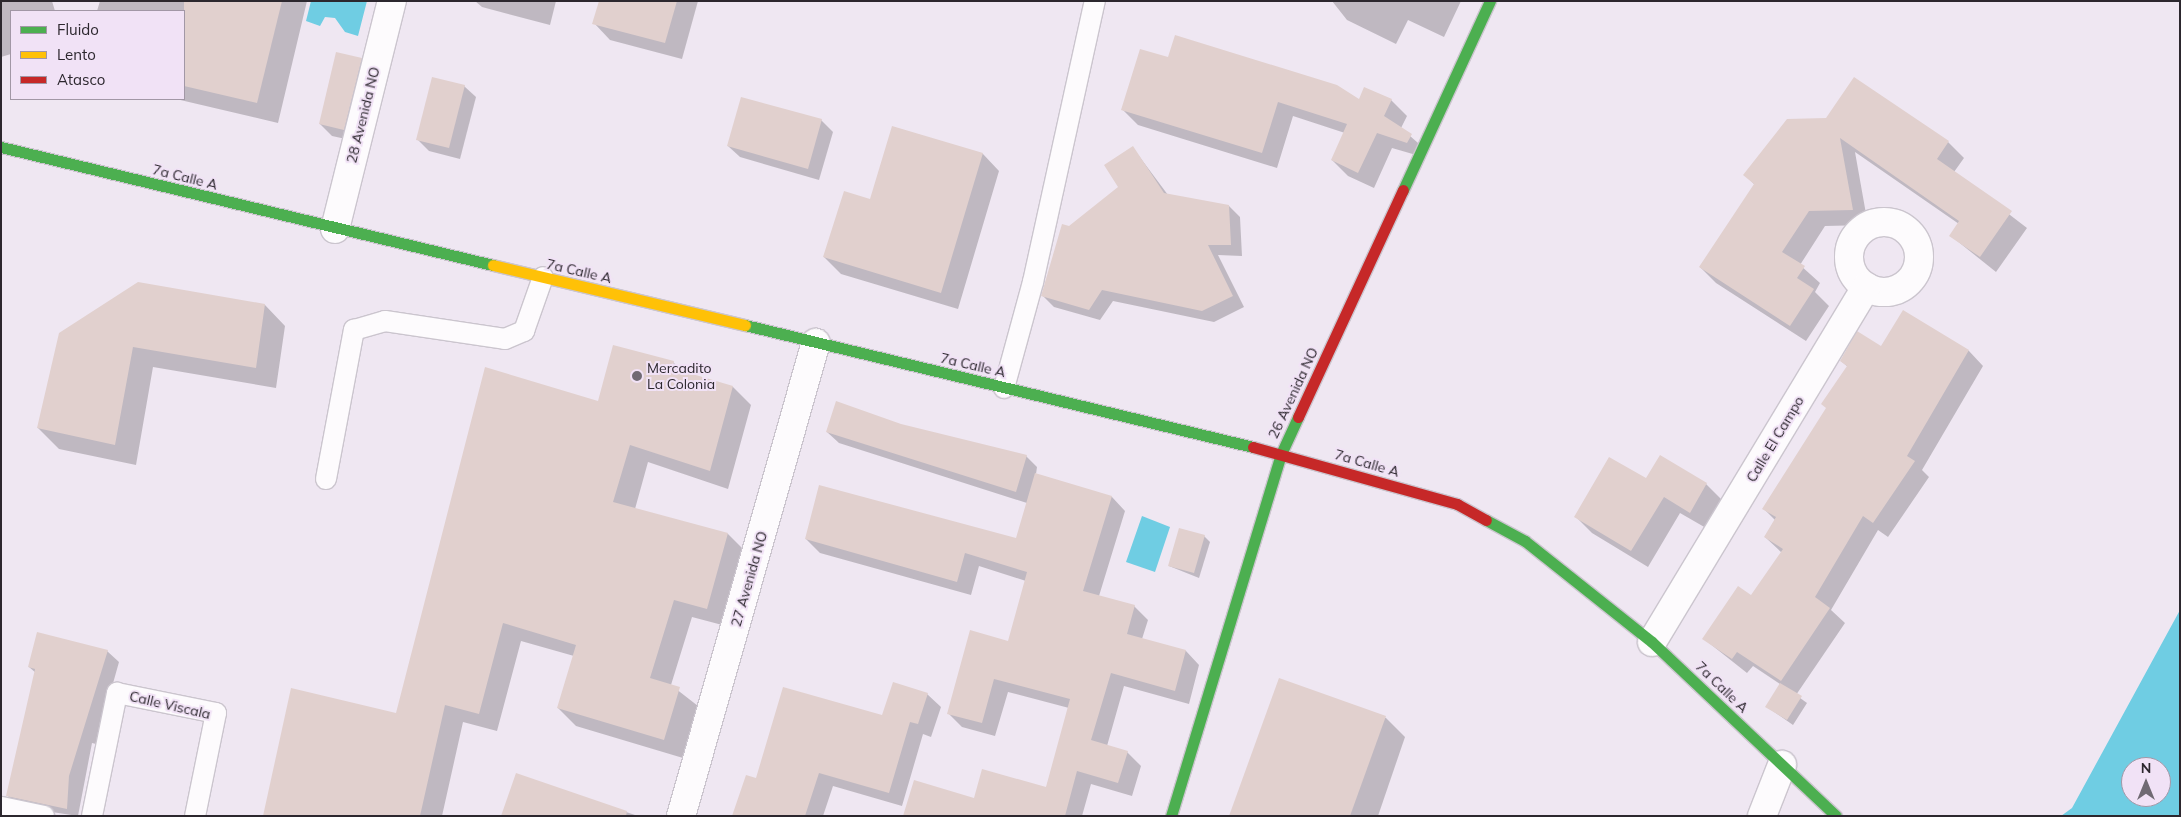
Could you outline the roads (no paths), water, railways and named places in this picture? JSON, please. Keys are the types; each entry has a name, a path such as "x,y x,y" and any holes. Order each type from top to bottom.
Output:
{"street":[{"name":"28 Avenida NO","path":"335,229 392,1"},
{"name":"26 Avenida NO","path":"1171,816 1281,454 1490,1"},
{"name":"7a Calle A","path":"1,147 335,229 1281,454 1457,504 1525,541 1652,642 1836,816"},
{"name":"Calle El Campo","path":"1652,642 1866,287"},
{"name":"27 Avenida NO","path":"681,816 816,343"},
{"path":"1762,816 1782,765"}],"lane":[{"path":"1004,388 1033,282 1095,1"},
{"path":"326,479 354,330 385,321 505,339 524,332 543,277"},
{"name":"Calle Viscala","path":"92,816 117,693 216,713 195,816"},
{"path":"1,807 44,816"}],"water":[{"path":"311,1 367,1 358,36 345,32 335,18 325,17 320,26 306,21"},
{"path":"1142,516 1170,527 1155,572 1126,562"},
{"path":"2180,610 2180,816 2061,816 2072,808"}],"place":[{"name":"Mercadito La Colonia","path":"637,376"}]}
